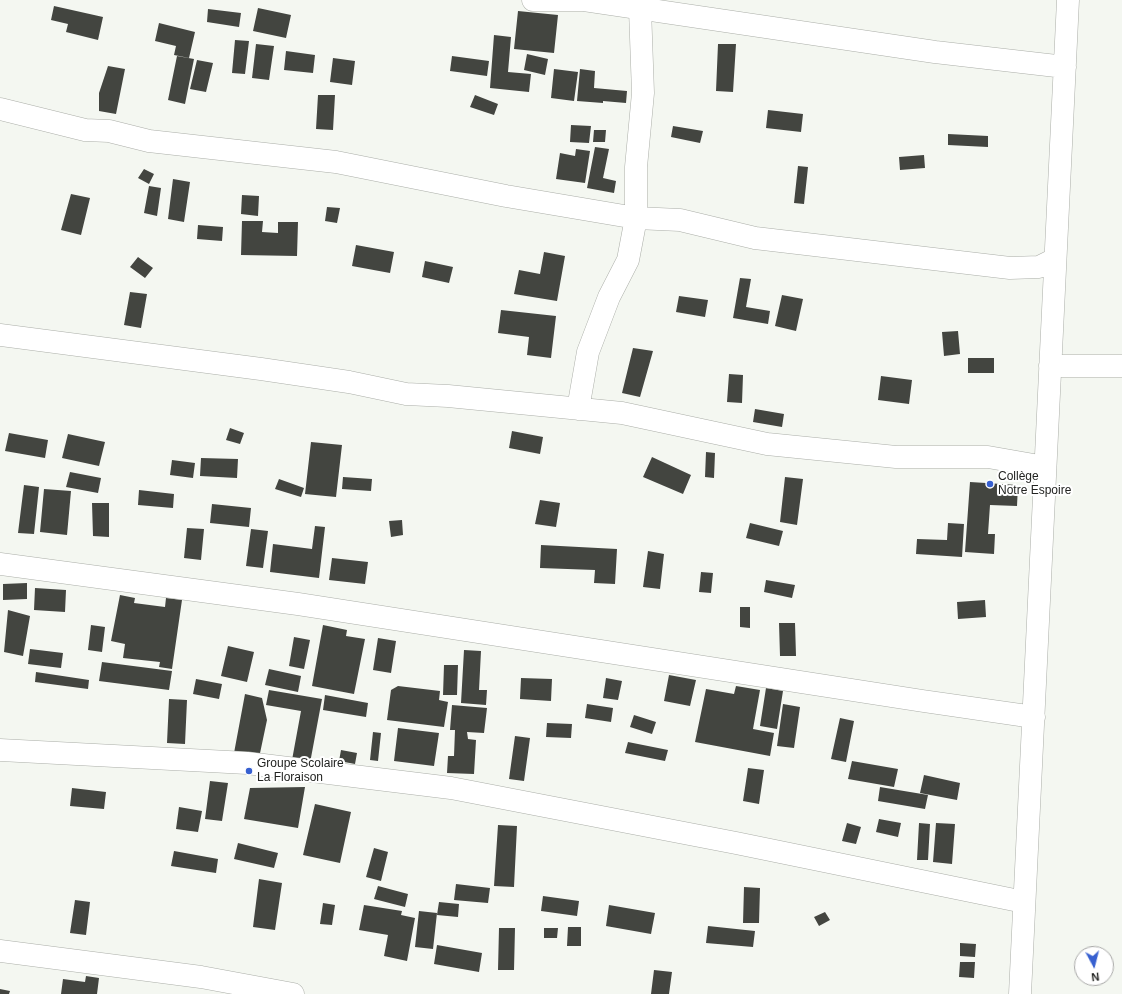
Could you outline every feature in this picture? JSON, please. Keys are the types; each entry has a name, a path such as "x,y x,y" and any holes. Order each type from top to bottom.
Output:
{"street":[{"path":"534,0 584,0 641,5 935,52 1064,67"},
{"path":"1020,994 1068,0"},
{"path":"578,409 588,352 609,297 628,260 636,218 636,167 643,93 641,5"},
{"path":"0,108 85,130 109,131 149,140 336,162 506,196 636,218 680,220 755,238 1010,268 1039,267 1055,259"},
{"path":"0,335 261,369 349,382 406,394 448,396 622,413 767,444 896,457 988,457 1045,467"},
{"path":"1050,366 1122,366"},
{"path":"0,564 298,604 923,702 1034,717"},
{"path":"0,750 248,763 451,788 1024,902"},
{"path":"0,951 201,977 293,994"}],"building":[{"path":"54,6 103,17 98,40 66,32 68,24 51,20"},
{"path":"258,8 291,15 286,38 253,31"},
{"path":"208,9 241,13 239,27 207,22"},
{"path":"518,11 558,15 554,53 514,49"},
{"path":"159,23 195,32 189,58 174,55 176,46 155,41"},
{"path":"494,35 511,37 508,72 531,74 529,92 490,88"},
{"path":"235,40 249,41 245,74 232,73"},
{"path":"256,44 274,46 269,80 252,78"},
{"path":"718,44 736,44 733,92 716,91"},
{"path":"286,51 315,55 313,73 284,70"},
{"path":"527,54 548,59 545,75 524,70"},
{"path":"177,56 194,59 185,104 168,100"},
{"path":"452,56 489,61 487,76 450,71"},
{"path":"333,58 355,61 352,85 330,82"},
{"path":"197,60 213,63 206,92 190,89"},
{"path":"108,66 125,69 116,114 99,111 99,93"},
{"path":"554,69 578,72 574,101 551,98"},
{"path":"580,69 595,71 594,88 627,91 626,103 577,101"},
{"path":"318,95 335,95 333,130 316,129"},
{"path":"475,95 498,104 494,115 470,107"},
{"path":"768,110 803,114 801,132 766,128"},
{"path":"571,125 591,126 589,143 570,142"},
{"path":"673,126 703,131 700,143 671,137"},
{"path":"594,130 606,130 605,142 593,142"},
{"path":"948,134 988,136 988,147 948,145"},
{"path":"595,147 609,149 603,178 616,181 614,193 587,188"},
{"path":"576,149 590,151 585,183 556,179 560,153 575,156"},
{"path":"924,155 925,168 900,170 899,157"},
{"path":"798,166 808,167 804,204 794,203"},
{"path":"144,169 154,174 149,184 138,178"},
{"path":"173,179 190,182 184,222 168,219"},
{"path":"149,186 161,188 157,216 144,213"},
{"path":"71,194 90,198 81,235 61,230"},
{"path":"242,195 259,196 258,216 241,214"},
{"path":"327,207 340,208 337,223 325,221"},
{"path":"242,221 263,221 262,232 278,233 278,222 298,222 297,256 241,255"},
{"path":"198,225 223,227 222,241 197,239"},
{"path":"356,245 394,252 390,273 352,266"},
{"path":"544,252 565,256 557,301 514,294 519,270 540,274"},
{"path":"138,257 153,268 145,278 130,267"},
{"path":"425,261 453,267 449,283 422,277"},
{"path":"740,278 751,279 746,307 770,311 768,324 733,318"},
{"path":"130,292 147,294 141,328 124,325"},
{"path":"782,295 803,299 796,331 775,326"},
{"path":"679,296 708,300 705,317 676,312"},
{"path":"501,310 556,316 551,358 527,355 529,337 498,333"},
{"path":"958,331 960,354 944,356 942,332"},
{"path":"633,348 653,351 640,397 622,393"},
{"path":"968,358 994,358 994,373 968,373"},
{"path":"729,374 743,375 742,403 727,402"},
{"path":"881,376 912,380 909,404 878,400"},
{"path":"755,409 784,414 782,427 753,422"},
{"path":"230,428 244,433 240,444 226,440"},
{"path":"512,431 543,437 540,454 509,448"},
{"path":"9,433 48,440 45,458 5,451"},
{"path":"68,434 105,442 99,466 62,458"},
{"path":"311,442 342,445 336,497 305,494"},
{"path":"706,452 715,453 714,478 705,477"},
{"path":"652,457 691,475 683,494 643,477"},
{"path":"201,458 238,459 237,478 200,476"},
{"path":"172,460 195,463 193,478 170,475"},
{"path":"70,472 101,478 98,493 66,487"},
{"path":"343,477 372,479 371,491 342,489"},
{"path":"785,477 803,479 797,525 780,522"},
{"path":"279,479 304,488 301,497 275,489"},
{"path":"970,482 1018,485 1017,506 990,505 988,534 995,534 994,554 965,552"},
{"path":"24,485 39,487 34,534 18,533"},
{"path":"44,489 71,491 67,535 40,532"},
{"path":"139,490 174,494 173,508 138,505"},
{"path":"540,500 560,503 556,527 535,524"},
{"path":"92,503 109,503 109,537 93,536"},
{"path":"212,504 251,508 249,527 210,523"},
{"path":"402,520 403,535 391,537 389,521"},
{"path":"750,523 783,531 779,546 746,538"},
{"path":"948,523 964,524 962,557 916,554 917,539 947,540"},
{"path":"315,526 325,527 319,578 270,572 273,544 312,549"},
{"path":"187,528 204,529 201,560 184,558"},
{"path":"251,529 268,531 263,568 246,566"},
{"path":"541,545 617,549 615,584 594,583 595,570 540,568"},
{"path":"648,551 664,554 660,589 643,587"},
{"path":"332,558 368,562 365,584 329,580"},
{"path":"701,572 713,573 711,593 699,592"},
{"path":"766,580 795,585 792,598 764,592"},
{"path":"27,583 27,599 3,600 3,584"},
{"path":"35,588 66,590 65,612 34,610"},
{"path":"120,595 135,598 134,603 165,607 166,598 182,600 172,669 159,667 160,662 123,658 125,644 111,641"},
{"path":"985,600 986,617 958,619 957,602"},
{"path":"740,607 750,607 750,628 740,627"},
{"path":"8,610 30,616 23,656 4,652"},
{"path":"779,623 795,623 796,656 780,656"},
{"path":"91,625 105,627 102,652 88,650"},
{"path":"323,625 347,630 346,636 365,639 354,694 312,686"},
{"path":"294,637 310,640 304,669 289,666"},
{"path":"378,638 396,641 391,673 373,670"},
{"path":"228,646 254,652 247,682 221,676"},
{"path":"30,649 63,653 61,668 28,664"},
{"path":"464,650 481,651 479,690 487,690 486,705 461,703"},
{"path":"102,662 172,671 169,690 99,681"},
{"path":"444,665 458,665 457,695 443,695"},
{"path":"269,669 301,676 298,692 265,685"},
{"path":"36,672 89,680 88,689 35,682"},
{"path":"669,675 696,680 690,706 664,701"},
{"path":"521,678 552,679 551,701 520,699"},
{"path":"606,678 622,681 618,700 603,698"},
{"path":"196,679 222,684 219,699 193,694"},
{"path":"398,686 440,691 439,700 448,702 444,727 387,720 391,690"},
{"path":"736,686 760,690 753,729 774,733 770,756 695,742 706,689 734,694"},
{"path":"766,688 783,691 777,729 760,726"},
{"path":"269,690 322,699 310,763 292,760 301,711 266,705"},
{"path":"245,694 262,698 267,720 259,758 234,753"},
{"path":"325,695 368,703 366,717 323,710"},
{"path":"169,699 187,700 185,744 167,743"},
{"path":"587,704 613,708 611,722 585,718"},
{"path":"783,704 800,707 794,748 777,746"},
{"path":"452,705 487,708 484,733 467,732 468,739 476,740 474,774 447,773 448,756 454,756 455,730 450,730"},
{"path":"634,715 656,722 652,734 630,727"},
{"path":"840,718 854,721 846,762 831,759"},
{"path":"547,723 572,724 571,738 546,737"},
{"path":"398,728 439,733 434,766 394,761"},
{"path":"373,732 381,733 378,761 370,760"},
{"path":"515,736 530,738 524,781 509,779"},
{"path":"628,742 668,750 665,761 625,753"},
{"path":"341,750 357,753 355,764 339,761"},
{"path":"852,761 898,769 894,787 848,779"},
{"path":"748,768 764,770 759,804 743,801"},
{"path":"924,775 960,783 957,800 920,793"},
{"path":"210,781 228,783 222,821 205,819"},
{"path":"305,787 298,828 244,819 250,788"},
{"path":"880,787 928,795 925,809 878,801"},
{"path":"72,788 106,792 104,809 70,806"},
{"path":"315,804 351,812 340,863 303,855"},
{"path":"179,807 202,811 198,832 176,829"},
{"path":"879,819 901,823 898,837 876,832"},
{"path":"847,823 861,827 856,844 842,841"},
{"path":"919,823 930,824 928,860 917,860"},
{"path":"936,823 955,824 952,864 933,862"},
{"path":"498,825 517,826 514,887 494,886"},
{"path":"238,843 278,853 274,868 234,859"},
{"path":"374,848 388,852 381,881 366,877"},
{"path":"174,851 218,859 216,873 171,866"},
{"path":"259,879 282,883 275,930 253,927"},
{"path":"456,884 490,888 488,903 454,900"},
{"path":"378,886 408,894 405,907 374,899"},
{"path":"744,887 760,888 759,923 743,923"},
{"path":"543,896 579,901 577,916 541,911"},
{"path":"75,900 90,902 86,935 70,933"},
{"path":"439,902 459,904 458,917 437,915"},
{"path":"323,903 335,905 332,925 320,924"},
{"path":"364,905 402,911 401,915 415,918 407,961 384,956 388,935 359,930"},
{"path":"609,905 655,913 651,934 606,926"},
{"path":"419,911 437,913 433,949 415,947"},
{"path":"825,912 830,920 819,926 814,917"},
{"path":"708,926 755,931 753,947 706,943"},
{"path":"568,927 581,927 581,946 567,946"},
{"path":"499,928 515,928 514,970 498,970"},
{"path":"544,928 558,928 557,938 544,938"},
{"path":"960,943 976,944 975,957 960,956"},
{"path":"437,945 482,953 479,972 434,964"},
{"path":"960,962 975,962 974,978 959,977"},
{"path":"654,970 672,972 669,994 651,994"},
{"path":"86,976 99,978 97,994 61,994 63,979 85,982"},
{"path":"0,989 10,991 9,994 0,994"}],"place":[{"name":"Collège Notre Espoire","path":"990,484"},
{"name":"Groupe Scolaire La Floraison","path":"249,771"}]}
